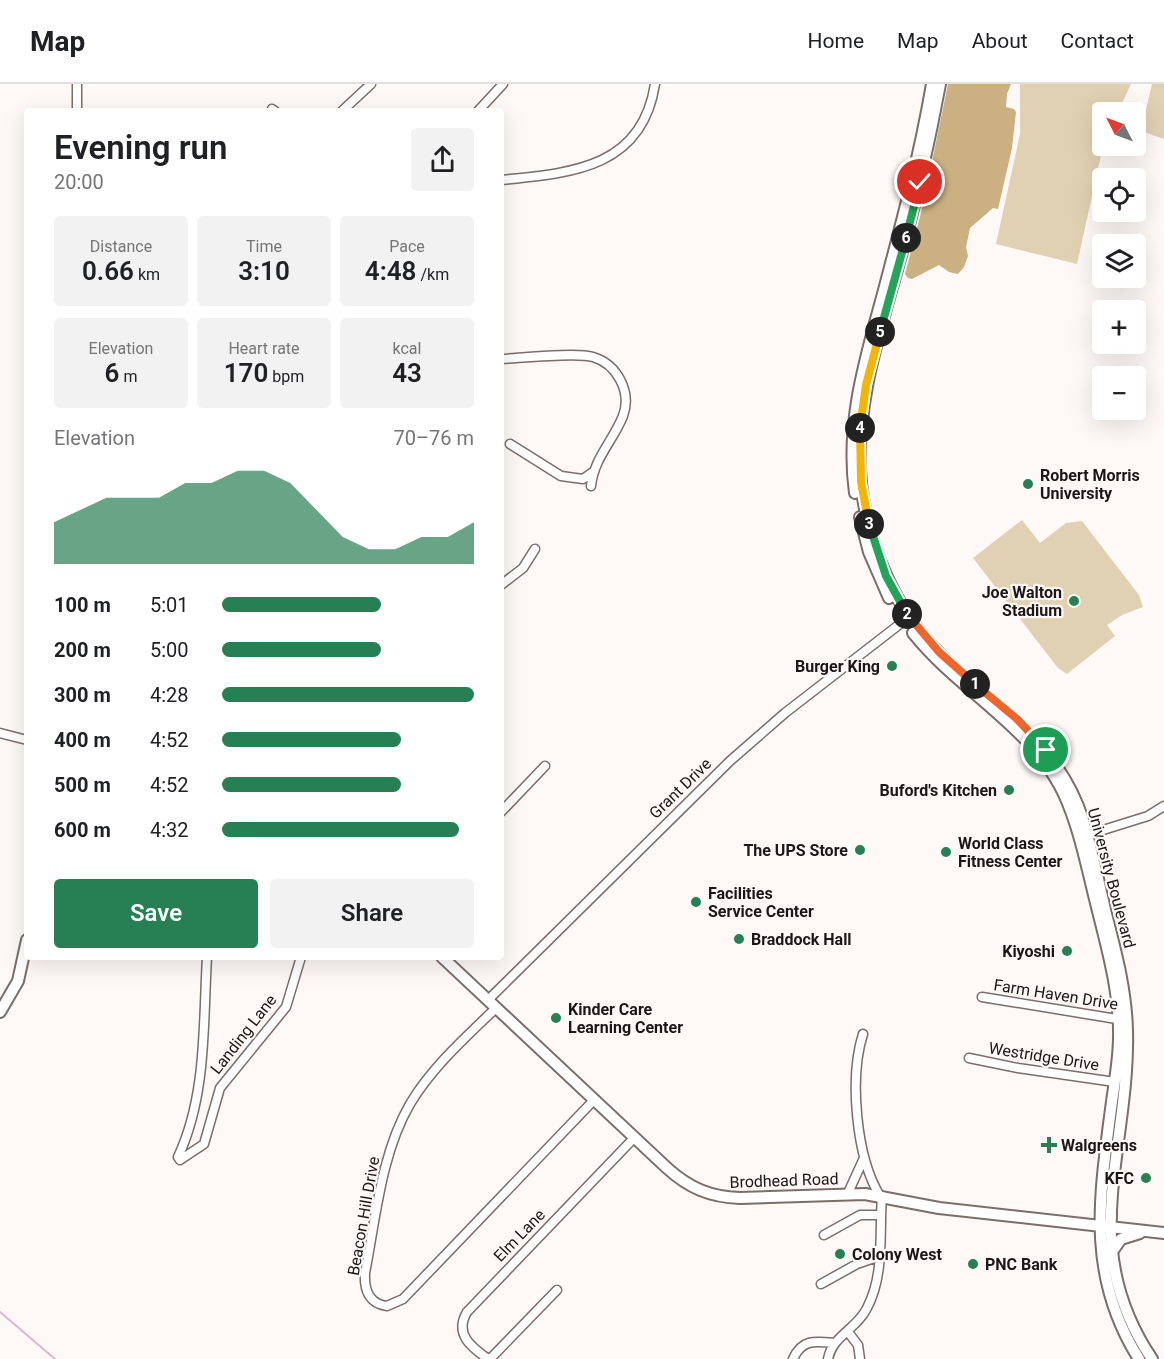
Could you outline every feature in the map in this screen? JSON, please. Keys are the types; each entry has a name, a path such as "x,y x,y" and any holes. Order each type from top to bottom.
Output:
{"main road":[{"name":"University Boulevard","path":"932,84 907,203 859,383 853,430 854,486 864,536 883,585 942,665 1031,744 1063,792 1080,840 1123,1020 1100,1194 1104,1226 1115,1277 1126,1311 1152,1359"},
{"name":"University Boulevard","path":"940,84 914,207 866,385 860,440 862,492 873,539 906,619 939,652 1017,719 1046,750 1068,786 1087,835 1122,978 1125,1079 1101,1259 1109,1293 1120,1324 1139,1359"},
{"path":"0,1012 18,981 24,954"},
{"name":"Brodhead Road","path":"445,960 681,1181 710,1195 740,1198 848,1193 881,1196 939,1208 1164,1233"},
{"path":"1111,1253 1121,1239 1146,1231"}],"street":[{"path":"76,108 77,84"},
{"path":"345,108 371,84"},
{"path":"481,108 503,84"},
{"path":"504,180 572,172 608,157 633,135 647,114 655,84"},
{"path":"504,359 592,356 619,376 626,394 623,416 592,472 583,479 561,476 510,444"},
{"path":"591,486 592,472"},
{"path":"504,583 523,568 536,549"},
{"name":"Grant Drive","path":"492,1004 730,761 785,713 906,619"},
{"path":"0,733 24,739"},
{"path":"504,809 545,765"},
{"path":"1087,835 1148,816 1164,806"},
{"name":"Landing Lane","path":"207,960 200,1082 186,1140 178,1157 180,1160 204,1144 220,1088 286,1007 300,960"},
{"name":"Farm Haven Drive","path":"982,998 1123,1020"},
{"name":"Beacon Hill Drive","path":"492,1004 427,1080 402,1119 390,1150 365,1273 366,1288 371,1299 387,1306 403,1299 594,1100"},
{"path":"828,1359 834,1342 861,1319 871,1300 880,1256 881,1196 870,1179 864,1157 856,1090 863,1034"},
{"name":"Westridge Drive","path":"969,1058 1056,1075 1115,1082"},
{"name":"Elm Lane","path":"557,1290 489,1359 466,1340 462,1326 467,1312 634,1138"},
{"path":"848,1193 864,1157"},
{"path":"824,1235 855,1217 881,1215"},
{"path":"821,1284 857,1264 880,1256"},
{"path":"848,1332 858,1345 860,1359"},
{"path":"793,1359 800,1347 808,1341 834,1342"}],"shaded area":[{"path":"948,84 1011,84 1006,107 1016,112 1012,148 998,209 993,208 970,228 966,247 968,256 964,267 958,274 949,272 939,265 912,279 905,274 923,205"},
{"path":"1020,84 1131,84 1123,102 1092,102 1092,156 1101,156 1098,168 1092,168 1092,196 1077,264 996,244 1020,134"},
{"path":"1152,84 1164,84 1164,139 1146,133 1146,110"},
{"name":"Joe Walton Stadium","path":"1022,520 1040,543 1066,523 1082,521 1139,595 1143,607 1122,615 1107,625 1115,636 1067,674 1058,668 973,558"}],"waterway":[{"path":"0,1312 55,1359"}],"place":[{"name":"Robert Morris University","path":"1028,484"},
{"name":"Joe Walton Stadium","path":"1074,601"},
{"name":"Burger King","path":"892,666"},
{"name":"Buford's Kitchen","path":"1009,790"},
{"name":"The UPS Store","path":"860,850"},
{"name":"World Class Fitness Center","path":"946,852"},
{"name":"Facilities Service Center","path":"696,902"},
{"name":"Braddock Hall","path":"739,939"},
{"name":"Kiyoshi","path":"1067,951"},
{"name":"Kinder Care Learning Center","path":"556,1018"},
{"name":"Walgreens","path":"1049,1145"},
{"name":"KFC","path":"1146,1178"},
{"name":"Colony West","path":"840,1254"},
{"name":"PNC Bank","path":"973,1264"}],"route":[{"path":"920,182 866,385 860,440 864,502 873,539 886,576 913,622 949,662 1017,719 1046,750"}]}
